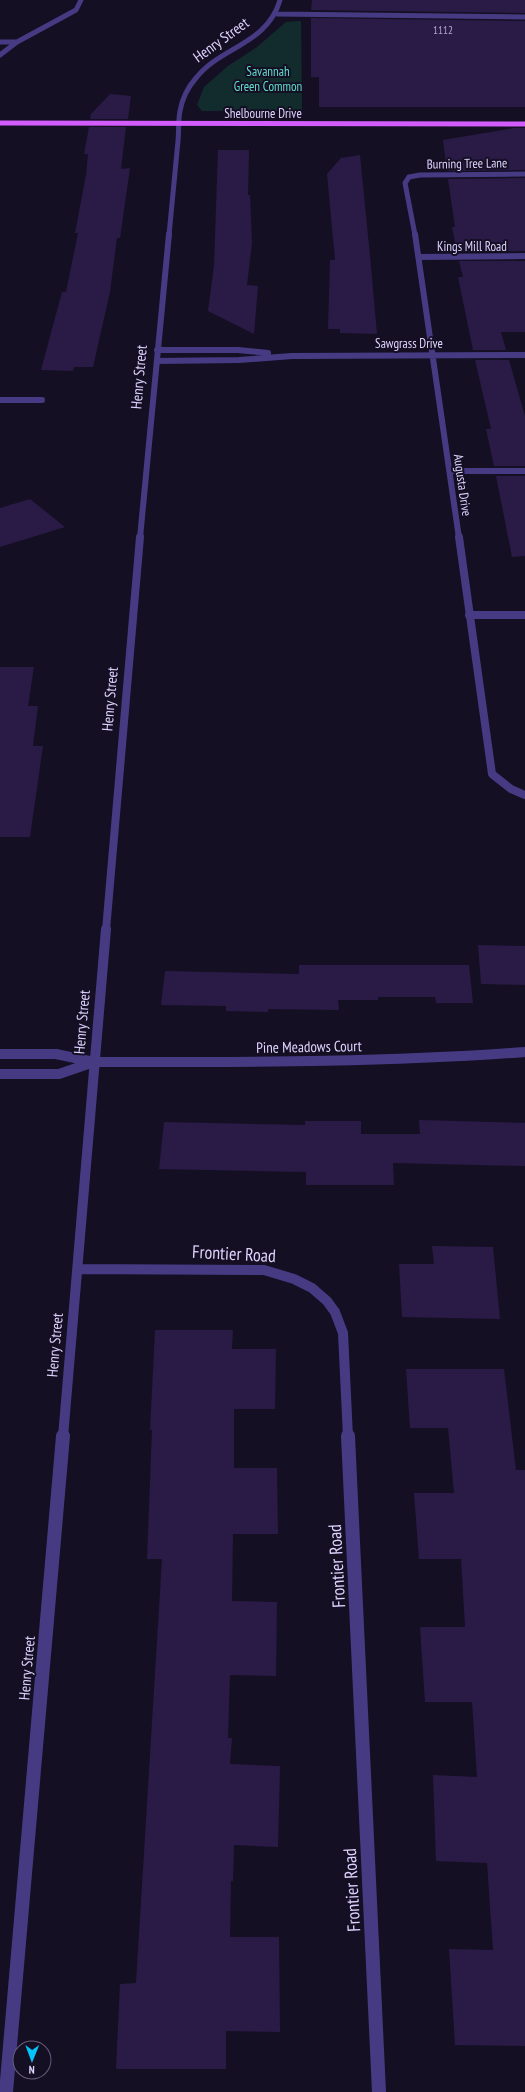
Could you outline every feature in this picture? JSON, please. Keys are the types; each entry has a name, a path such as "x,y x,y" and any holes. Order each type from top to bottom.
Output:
{"main road":[{"name":"Shelbourne Drive","path":"0,123 525,124"}],"street":[{"path":"0,55 17,42 64,18 76,10 82,0"},
{"name":"Henry Street","path":"6,2092 92,1110 94,1062 157,350 179,134 177,124 181,105 190,86 200,73 260,33 277,14 280,0"},
{"path":"277,14 525,17"},
{"path":"0,42 17,42"},
{"name":"Burning Tree Lane","path":"409,177 432,174 525,174"},
{"name":"Augusta Drive","path":"409,177 405,183 419,257 492,774 511,789 525,794"},
{"name":"Kings Mill Road","path":"419,257 525,256"},
{"name":"Sawgrass Drive","path":"157,350 238,350 292,356"},
{"name":"Sawgrass Drive","path":"157,361 239,360 292,356 525,355"},
{"path":"0,400 42,400"},
{"path":"450,472 525,471"},
{"path":"469,615 525,615"},
{"name":"Pine Meadows Court","path":"0,1054 56,1054 94,1062 327,1062 449,1058 525,1052"},
{"name":"Pine Meadows Court","path":"0,1074 60,1074 94,1062"},
{"name":"Frontier Road","path":"78,1269 264,1270 290,1276 314,1288 334,1310 343,1333 379,2092"}],"green space":[{"name":"Savannah Green Common","path":"301,21 302,111 202,111 197,105 204,87 228,66 257,47 286,22"}],"building":[{"path":"312,0 525,0 525,13 311,10"},
{"path":"311,18 525,21 525,107 319,107 319,77 311,77"},
{"path":"110,94 131,96 128,119 90,119 91,114"},
{"path":"89,127 126,127 121,169 130,168 120,238 117,238 110,292 93,367 74,367 73,371 41,370 62,292 66,292 78,233 75,233 86,175 88,154 84,154"},
{"path":"514,128 525,128 525,170 447,171 443,140"},
{"path":"218,150 249,150 248,195 250,195 252,243 247,285 258,286 254,334 208,311 214,266"},
{"path":"360,155 377,334 340,333 340,329 328,329 330,260 335,260 327,174 341,158"},
{"path":"525,178 525,251 457,252 452,227 455,227 448,179"},
{"path":"459,261 525,261 525,332 501,332 506,350 473,350 458,277 463,277"},
{"path":"475,360 509,360 525,416 525,466 494,466 486,429 491,429"},
{"path":"496,476 525,476 525,556 512,557"},
{"path":"30,499 65,527 0,547 0,508"},
{"path":"0,667 34,667 28,706 38,706 33,746 43,746 30,837 0,837"},
{"path":"478,945 525,946 525,985 481,984"},
{"path":"299,965 469,965 473,1003 436,1003 435,997 378,997 378,1000 338,1000 339,1010 268,1009 268,1012 226,1011 226,1006 161,1005 165,971 299,974"},
{"path":"419,1120 525,1123 525,1166 393,1163 394,1185 306,1185 306,1172 159,1169 164,1122 305,1125 305,1121 361,1121 361,1134 420,1134"},
{"path":"432,1246 493,1247 500,1319 402,1317 399,1264 434,1264"},
{"path":"155,1330 233,1330 232,1349 276,1349 275,1409 234,1409 234,1468 277,1468 278,1534 233,1534 232,1601 277,1602 276,1676 230,1675 228,1738 232,1738 230,1764 280,1766 278,1847 234,1845 233,1881 231,1881 230,1937 279,1937 280,2032 226,2031 226,2069 116,2069 120,1984 136,1983 162,1559 147,1559 152,1430 150,1430"},
{"path":"406,1369 504,1369 516,1470 525,1470 525,2046 455,2045 449,1949 493,1950 487,1863 436,1861 433,1775 477,1777 472,1702 425,1702 420,1627 465,1627 461,1559 419,1559 414,1493 454,1493 448,1428 410,1428"}]}
